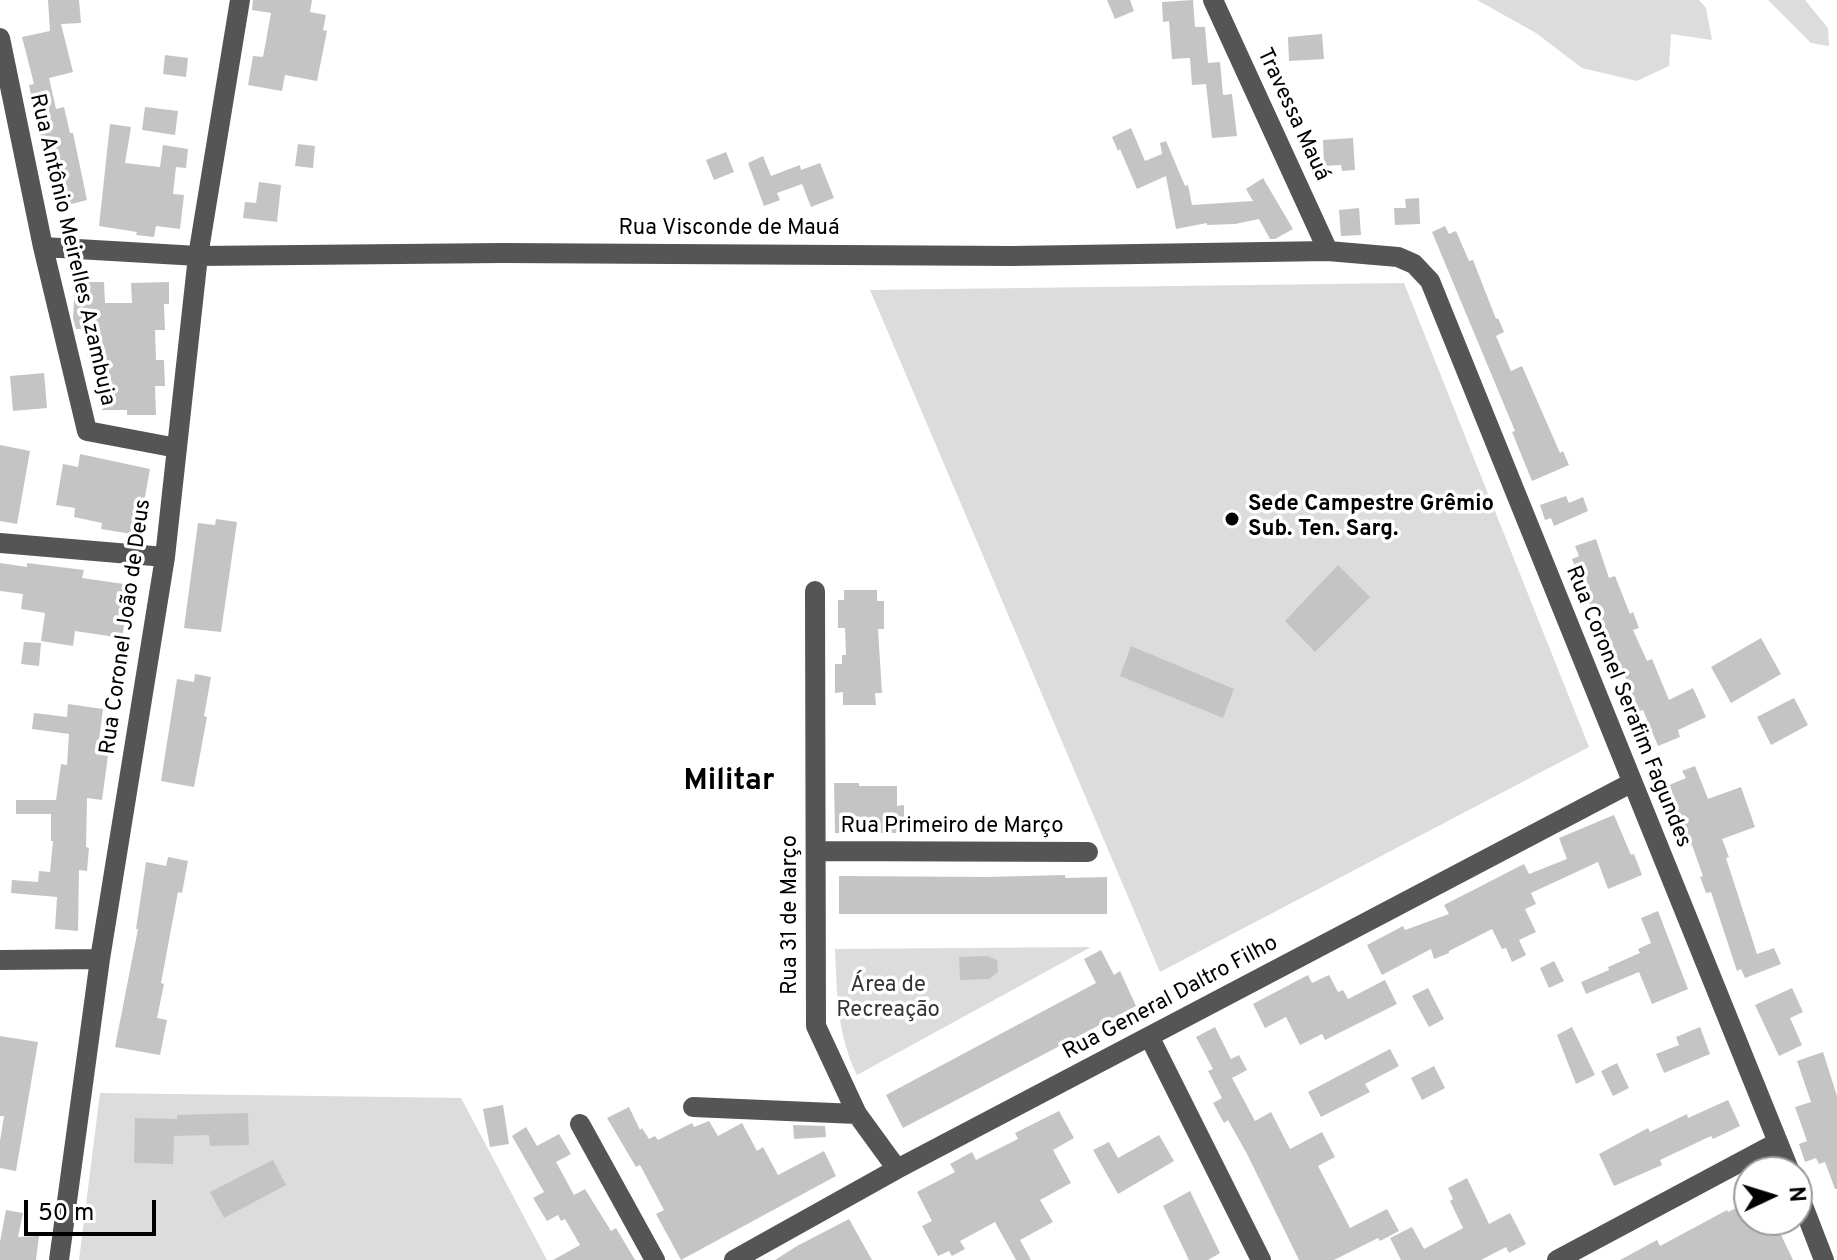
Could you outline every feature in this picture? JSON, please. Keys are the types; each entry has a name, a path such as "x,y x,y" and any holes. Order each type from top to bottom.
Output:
{"street":[{"name":"Rua Coronel João de Deus","path":"59,1260 100,959 165,557 198,256 240,0"},
{"name":"Travessa Mauá","path":"1213,0 1328,251"},
{"name":"Rua Antônio Meirelles Azambuja","path":"0,38 43,247 87,431 177,448"},
{"name":"Rua Visconde de Mauá","path":"43,247 198,256 502,253 1012,256 1328,251 1398,257 1414,264"},
{"name":"Rua Coronel Serafim Fagundes","path":"1414,264 1430,281 1784,1156"},
{"path":"0,543 165,557"},
{"name":"Rua 31 de Março","path":"815,591 816,1026 857,1114 897,1169"},
{"name":"Rua General Daltro Filho","path":"734,1260 897,1169 1631,783"},
{"name":"Rua Primeiro de Março","path":"816,851 1088,852"},
{"path":"0,960 100,959"},
{"path":"1150,1038 1261,1260"},
{"path":"693,1107 857,1114"},
{"path":"580,1124 655,1260"},
{"path":"1557,1260 1778,1142"},
{"path":"1813,1231 1824,1260"}],"green space":[{"path":"1477,0 1699,0 1706,8 1712,40 1671,34 1669,66 1637,81 1582,68 1536,33"},
{"path":"1768,0 1805,0 1828,28 1829,46 1811,43"},
{"name":"Sede Campestre Grêmio Sub. Ten. Sarg.","path":"1404,283 1589,747 1160,972 870,290"},
{"name":"Área de Recreação","path":"1091,947 857,1075 842,1029 835,949"},
{"path":"100,1093 461,1098 547,1260 79,1260"}],"building":[{"path":"48,0 79,0 81,23 61,24 73,72 49,78 56,109 64,107 70,133 73,133 87,200 60,207 34,109 29,85 34,84 22,37 50,31"},
{"path":"253,0 312,0 310,12 326,15 323,30 327,31 317,81 285,75 282,91 248,85 253,56 263,57 271,13 252,10"},
{"path":"1107,0 1130,0 1134,11 1115,19"},
{"path":"1193,0 1195,27 1205,27 1208,63 1220,62 1223,95 1232,94 1237,136 1212,138 1206,84 1192,85 1190,58 1172,59 1169,21 1163,22 1162,2"},
{"path":"1322,34 1324,59 1289,61 1288,37"},
{"path":"165,55 188,58 186,77 163,74"},
{"path":"145,107 178,111 175,135 142,130"},
{"path":"110,124 131,127 125,163 160,167 163,145 188,149 186,168 176,167 173,194 184,195 180,229 156,226 154,237 99,226"},
{"path":"1131,128 1145,161 1162,154 1160,143 1166,141 1185,186 1188,185 1192,205 1253,201 1246,189 1263,178 1293,229 1270,239 1259,219 1176,229 1166,176 1137,189 1120,149 1118,151 1112,137"},
{"path":"1353,138 1355,170 1342,171 1341,165 1324,166 1323,140"},
{"path":"298,144 315,146 313,168 295,166"},
{"path":"726,152 734,172 714,180 706,160"},
{"path":"763,156 771,176 800,165 801,170 820,163 834,198 811,207 802,184 777,193 780,200 764,206 748,163"},
{"path":"259,182 281,185 277,222 243,218 245,202 256,203"},
{"path":"1419,198 1420,224 1395,225 1394,208 1406,208 1405,199"},
{"path":"1359,208 1361,235 1341,236 1339,210"},
{"path":"1445,226 1449,234 1456,231 1469,261 1473,260 1504,332 1496,336 1511,371 1522,366 1560,453 1563,451 1569,465 1532,481 1512,432 1515,431 1432,232"},
{"path":"75,282 104,282 105,303 132,303 131,283 169,282 169,304 164,304 165,330 155,330 156,360 164,360 165,386 155,386 156,415 127,415 127,410 102,410 98,355 89,355 89,329 76,329 73,318"},
{"path":"44,373 47,408 13,411 10,376"},
{"path":"0,445 30,451 17,524 0,521"},
{"path":"80,454 150,469 138,535 101,529 102,523 74,517 75,508 56,505 63,464 78,467"},
{"path":"1566,496 1569,503 1583,497 1588,511 1554,526 1551,518 1545,520 1540,505"},
{"path":"216,519 237,522 221,632 184,628 198,523 215,525"},
{"path":"1596,539 1609,578 1615,576 1630,614 1633,612 1639,628 1633,630 1647,661 1652,659 1669,700 1693,688 1706,717 1678,730 1680,737 1658,746 1643,710 1639,711 1596,606 1591,608 1572,559 1579,556 1575,546"},
{"path":"0,563 84,570 82,578 131,585 122,638 75,631 73,646 41,641 45,613 21,609 23,594 0,591"},
{"path":"1338,565 1370,597 1315,652 1285,621"},
{"path":"844,590 877,590 877,601 884,601 884,629 878,629 882,693 875,693 876,705 843,705 843,692 835,693 835,664 842,664 842,655 846,655 845,628 838,628 838,600 844,600"},
{"path":"1761,638 1781,674 1731,703 1711,667"},
{"path":"24,642 41,643 39,666 21,664"},
{"path":"1131,646 1234,689 1223,718 1120,676"},
{"path":"195,674 211,677 194,787 161,781 177,679 194,682"},
{"path":"1794,698 1808,725 1771,745 1757,717"},
{"path":"68,704 103,709 99,740 110,741 102,800 87,798 86,847 89,848 87,871 79,870 78,931 55,929 57,897 11,893 12,880 38,882 39,871 50,872 53,841 51,814 16,814 16,800 56,800 61,764 67,765 69,734 32,729 34,713 67,717"},
{"path":"1695,766 1708,799 1741,787 1755,827 1722,839 1757,954 1774,948 1781,964 1745,978 1741,969 1737,971 1711,892 1706,893 1692,845 1688,847 1667,786 1686,778 1682,771"},
{"path":"834,783 897,786 897,806 904,805 904,821 897,822 898,833 835,833"},
{"path":"1614,815 1642,875 1608,889 1598,862 1531,893 1536,904 1525,909 1536,932 1519,940 1526,955 1512,962 1492,929 1449,953 1434,959 1431,949 1382,975 1367,945 1403,926 1405,930 1449,914 1444,905 1524,864 1529,874 1567,859 1559,838"},
{"path":"168,857 188,861 182,893 178,892 161,983 164,984 157,1018 167,1020 160,1055 115,1047 138,929 146,862 166,866"},
{"path":"1065,875 1065,878 1107,877 1107,914 839,914 839,876"},
{"path":"1658,911 1688,989 1652,1004 1639,972 1586,994 1581,982 1640,953 1638,949 1651,943 1641,918"},
{"path":"1101,950 1114,975 1120,971 1136,1006 903,1128 886,1095 1096,983 1084,959"},
{"path":"987,956 997,960 998,972 989,979 960,980 959,957"},
{"path":"1554,961 1564,981 1549,988 1540,968"},
{"path":"1308,975 1312,983 1329,975 1338,992 1343,990 1348,999 1385,980 1397,1004 1325,1040 1322,1034 1300,1045 1286,1017 1265,1028 1253,1004"},
{"path":"1428,988 1444,1019 1429,1027 1412,996"},
{"path":"1792,988 1803,1012 1790,1018 1802,1045 1779,1056 1755,1005"},
{"path":"1215,1027 1231,1059 1239,1055 1247,1070 1232,1078 1255,1121 1271,1112 1290,1149 1322,1132 1335,1157 1318,1166 1350,1228 1387,1209 1399,1231 1334,1260 1299,1260 1247,1154 1228,1120 1224,1123 1213,1103 1222,1098 1208,1071 1213,1069 1196,1037"},
{"path":"1572,1027 1595,1075 1576,1084 1557,1035"},
{"path":"1700,1027 1710,1054 1664,1073 1656,1054 1679,1045 1676,1037"},
{"path":"0,1036 38,1042 16,1171 0,1168 4,1116 0,1116"},
{"path":"1390,1049 1399,1066 1365,1084 1370,1092 1321,1117 1308,1092"},
{"path":"1823,1052 1837,1096 1837,1189 1825,1162 1819,1164 1813,1156 1803,1156 1799,1144 1807,1141 1795,1107 1811,1102 1797,1061"},
{"path":"1617,1063 1629,1088 1613,1096 1601,1071"},
{"path":"1434,1066 1445,1088 1422,1100 1411,1078"},
{"path":"1728,1100 1740,1126 1660,1160 1662,1165 1614,1186 1599,1154 1648,1128 1650,1132 1687,1114 1688,1118"},
{"path":"503,1105 509,1144 490,1147 483,1109"},
{"path":"629,1107 640,1130 642,1128 649,1139 655,1136 658,1140 692,1123 694,1127 709,1121 718,1136 742,1123 757,1151 763,1147 778,1175 824,1151 836,1176 681,1260 656,1214 664,1210 640,1165 636,1167 607,1118"},
{"path":"1059,1111 1074,1138 1053,1150 1071,1183 1040,1200 1053,1222 1020,1240 1031,1260 1016,1260 995,1222 960,1241 965,1249 952,1256 949,1251 938,1256 922,1226 932,1221 917,1192 955,1172 950,1164 972,1152 976,1160 1018,1139 1015,1133"},
{"path":"248,1113 249,1145 210,1146 209,1135 174,1136 173,1164 134,1163 135,1118 177,1119 177,1115"},
{"path":"793,1125 825,1126 826,1137 794,1139"},
{"path":"526,1127 537,1146 559,1134 571,1154 556,1162 574,1195 585,1189 611,1231 616,1228 635,1260 553,1260 580,1245 565,1219 561,1221 558,1215 547,1221 533,1198 544,1192 512,1136"},
{"path":"1159,1135 1174,1161 1118,1194 1093,1150 1109,1142 1118,1158"},
{"path":"273,1160 286,1185 224,1218 210,1192"},
{"path":"1467,1178 1489,1224 1510,1213 1526,1244 1509,1253 1506,1247 1481,1260 1401,1260 1390,1238 1412,1227 1424,1249 1463,1228 1450,1201 1453,1199 1448,1188"},
{"path":"1190,1191 1220,1253 1208,1260 1189,1260 1163,1206"},
{"path":"6,1210 23,1213 18,1237 39,1236 36,1260 0,1260"},
{"path":"1733,1210 1733,1236 1782,1236 1793,1260 1620,1260 1657,1240 1660,1246"},
{"path":"849,1219 872,1260 775,1260 797,1246"}],"place":[{"name":"Sede Campestre Grêmio Sub. Ten. Sarg.","path":"1232,519"}],"district":[{"name":"Militar","path":"729,783"}]}
